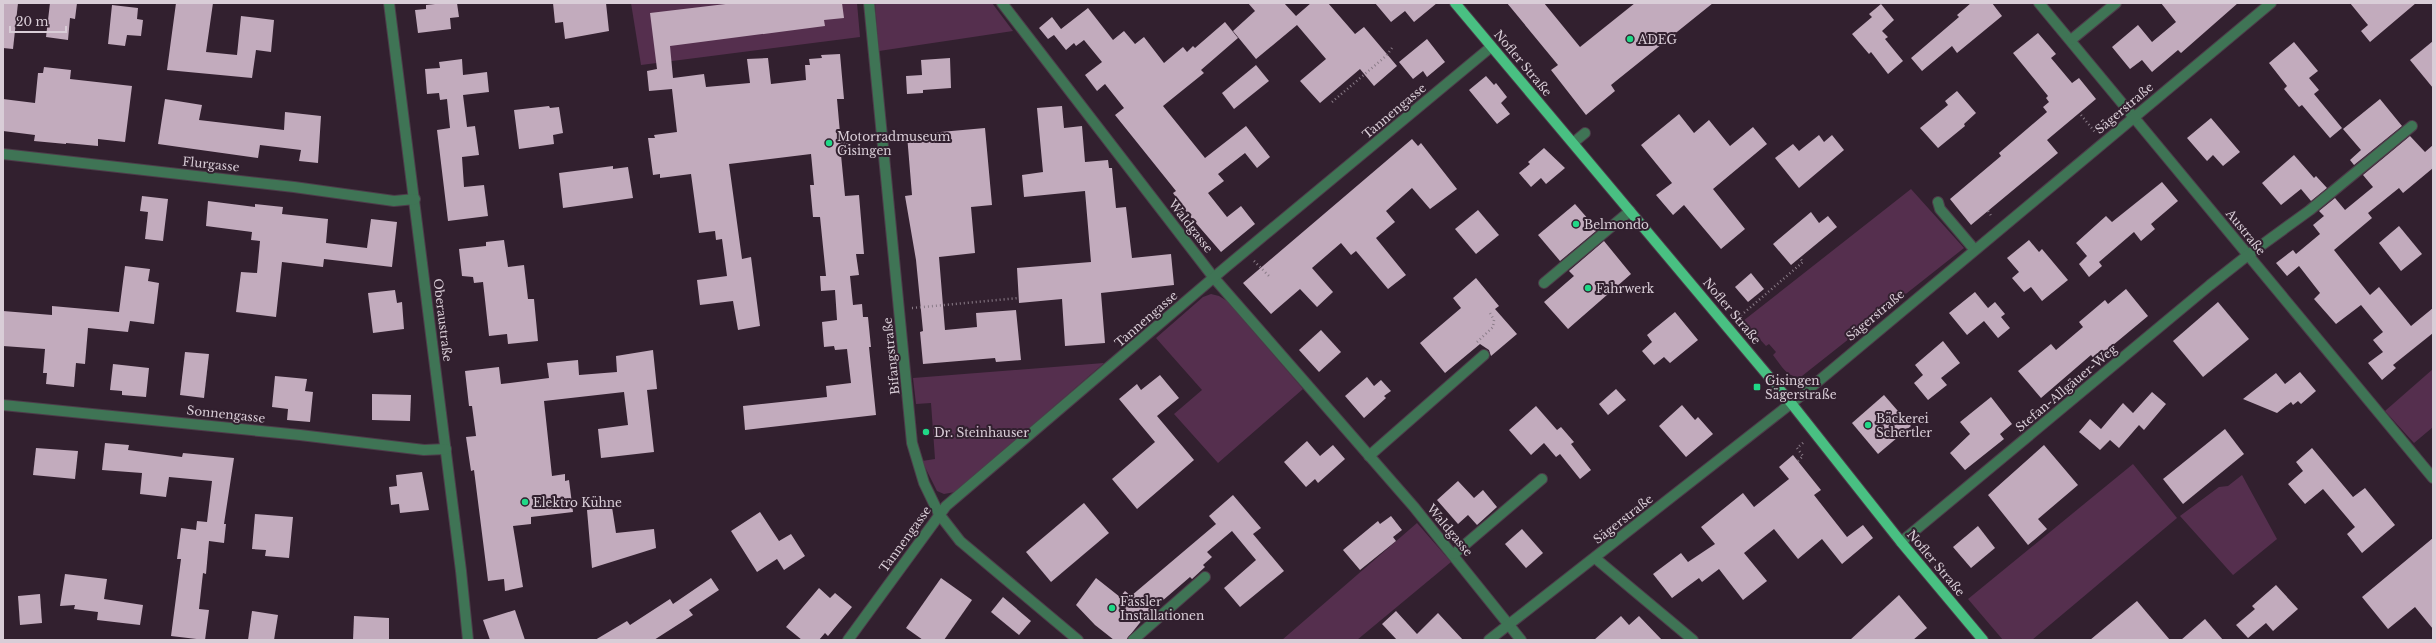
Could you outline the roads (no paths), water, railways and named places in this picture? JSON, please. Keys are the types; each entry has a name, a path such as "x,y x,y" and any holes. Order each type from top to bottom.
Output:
{"main road":[{"name":"Nofler Straße","path":"1456,3 1791,403 1901,542 1983,640"}],"street":[{"name":"Oberaustraße","path":"389,3 415,199 468,640"},
{"name":"Bifangstraße","path":"869,3 912,443 922,477 939,514 960,541 1078,640"},
{"name":"Waldgasse","path":"1002,3 1214,278 1454,554 1521,640"},
{"name":"Austraße","path":"2039,3 2433,478"},
{"path":"2071,40 2116,3"},
{"name":"Sägerstraße","path":"1490,640 1791,403 2271,3"},
{"name":"Tannengasse","path":"848,640 939,514 1214,278 1491,46"},
{"name":"Stefan-Allgäuer-Weg","path":"1901,542 2248,255 2310,210 2412,126"},
{"path":"1573,143 1585,133"},
{"name":"Flurgasse","path":"3,154 294,187 394,201 415,199"},
{"path":"1938,202 1940,209 1974,249"},
{"path":"1544,283 1630,211"},
{"path":"1369,456 1484,354"},
{"name":"Sonnengasse","path":"3,405 300,435 424,450 446,449"},
{"path":"1454,554 1542,479"},
{"path":"1595,558 1692,640"},
{"path":"1133,640 1206,577"}],"place":[{"name":"ADEG","path":"1630,39"},
{"name":"Motorradmuseum Gisingen","path":"829,143"},
{"name":"Belmondo","path":"1576,224"},
{"name":"Fahrwerk","path":"1588,288"},
{"name":"Gisingen Sägerstraße","path":"1757,387"},
{"name":"Bäckerei Schertler","path":"1868,425"},
{"name":"Dr. Steinhauser","path":"926,432"},
{"name":"Elektro Kühne","path":"525,502"},
{"name":"Fässler Installationen","path":"1112,608"}]}
